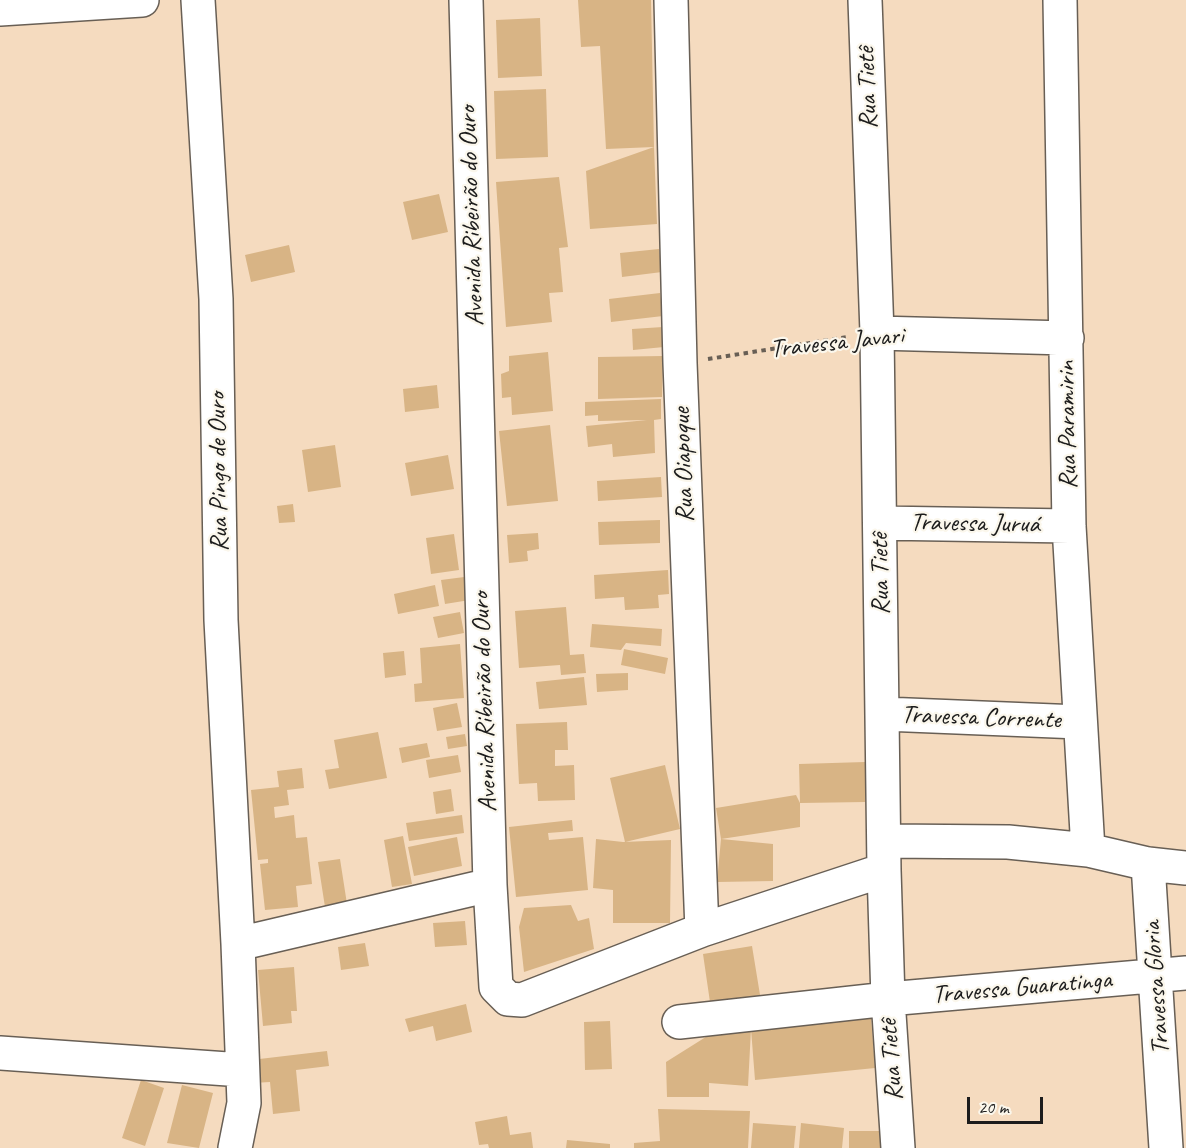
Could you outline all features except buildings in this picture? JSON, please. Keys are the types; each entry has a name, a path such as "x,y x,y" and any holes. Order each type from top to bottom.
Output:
{"street":[{"path":"0,9 142,0"},
{"name":"Rua Pingo de Ouro","path":"198,0 216,299 221,620 244,1103 235,1148"},
{"name":"Avenida Ribeirão do Ouro","path":"466,0 489,885 496,987 508,999 522,1000 885,855 1008,842 1088,850 1148,864 1186,868"},
{"name":"Rua Oiapoque","path":"671,0 680,363 702,930"},
{"name":"Rua Tietê","path":"865,0 877,333 888,999 897,1148"},
{"name":"Rua Paramirin","path":"1060,0 1069,526 1088,850"},
{"name":"Travessa Javari","path":"877,333 1067,338"},
{"name":"Travessa Juruá","path":"880,523 1069,526"},
{"name":"Travessa Corrente","path":"884,714 1079,722"},
{"name":"Travessa Gloria","path":"1148,864 1171,975 1166,1148"},
{"path":"238,944 489,885"},
{"name":"Travessa Guaratinga","path":"679,1022 888,999 1171,975"},
{"path":"0,1053 242,1070"}],"path":[{"name":"Travessa Javari","path":"680,363 877,333"}]}
